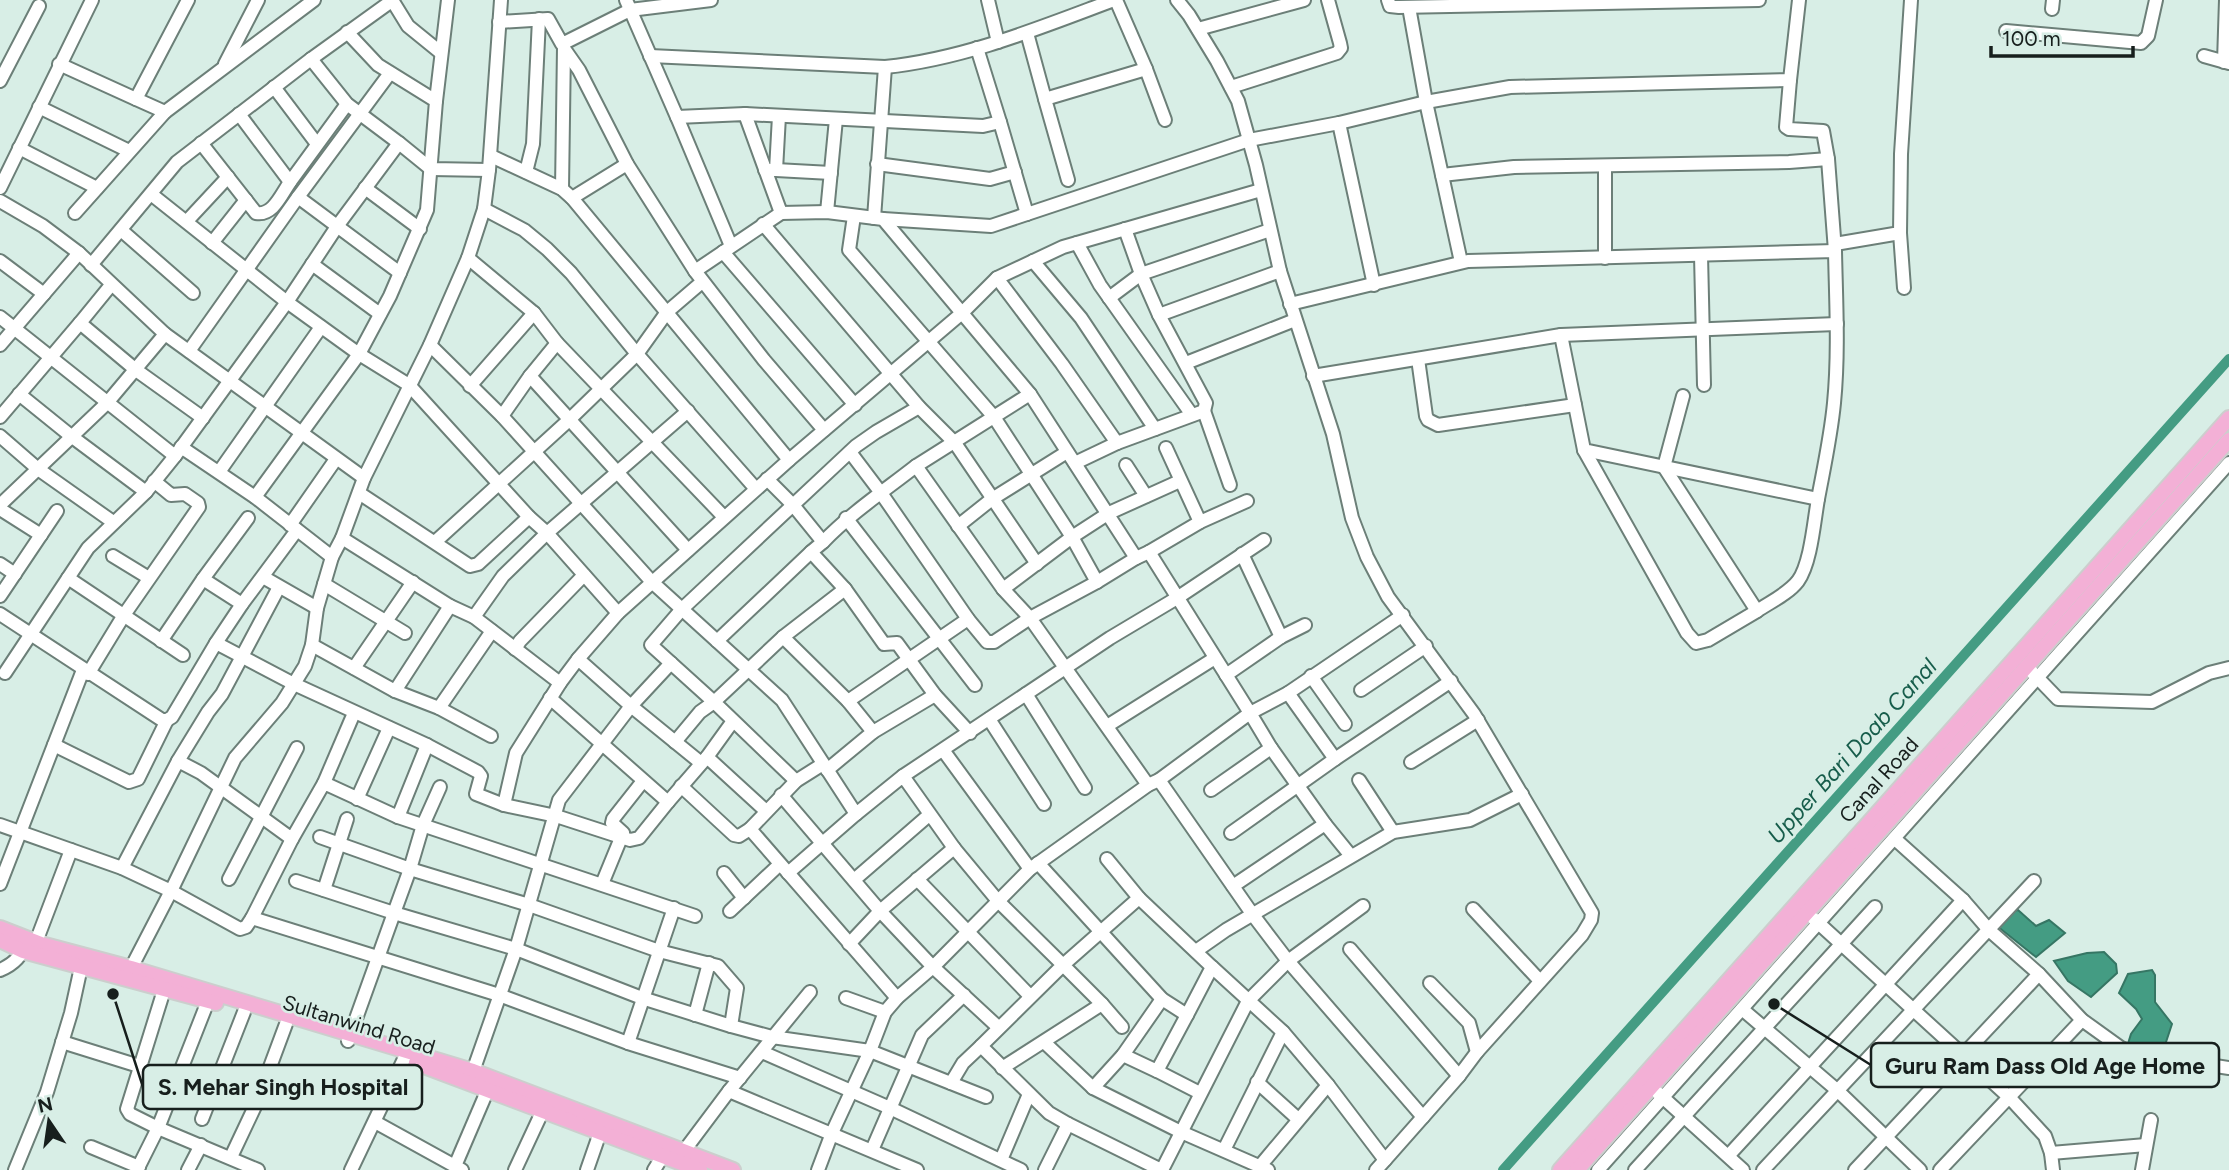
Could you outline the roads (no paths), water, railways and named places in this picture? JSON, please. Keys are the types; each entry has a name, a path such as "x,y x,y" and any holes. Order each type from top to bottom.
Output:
{"main road":[{"name":"Canal Road","path":"1560,1170 2229,418"},
{"name":"Canal Road","path":"1577,1170 1807,913 2032,672 2229,440"},
{"path":"0,928 28,943"},
{"name":"Sultanwind Road","path":"0,940 28,943 128,974 164,990 286,1024 349,1037 404,1059 471,1076 488,1089 543,1110 603,1126 673,1153 700,1170"},
{"path":"128,974 349,1037 471,1076 603,1126"},
{"path":"673,1153 733,1170"}],"street":[{"path":"0,188 92,0"},
{"path":"136,99 188,0"},
{"path":"224,68 258,0"},
{"path":"75,213 165,112 315,0"},
{"path":"91,265 177,162 393,0 408,26 440,52"},
{"path":"255,498 359,354 420,229 427,210 440,52 448,0"},
{"path":"128,974 235,758 268,720 305,666 312,645 317,608 332,557 342,538 364,478 430,345 468,258 484,209 491,156 500,0"},
{"path":"564,47 628,5 711,0"},
{"path":"988,0 998,42"},
{"path":"650,57 885,67 921,63 1027,33 1115,0 1165,120"},
{"path":"1107,859 1139,898 1283,1032 1328,1085 1381,1165 1582,935 1592,913 1478,720 1404,615 1388,597 1367,556 1357,531 1333,434 1280,271 1238,100 1198,29 1177,0"},
{"path":"1198,29 1304,0"},
{"path":"1231,87 1338,53 1341,48 1328,0"},
{"path":"1388,0 1390,6 1394,7 1759,0"},
{"path":"1560,335 1584,450 1687,633 1696,643 1708,640 1788,591 1798,580 1807,556 1818,499 1834,405 1837,324 1835,247 1824,131 1786,127 1798,0"},
{"path":"1904,288 1900,233 1901,153 1911,0"},
{"path":"2006,31 2141,43 2148,36 2156,0"},
{"path":"2204,56 2227,63 2226,0"},
{"path":"628,5 677,117 727,249 855,404"},
{"path":"0,81 39,6"},
{"path":"1409,7 1426,102 1461,262"},
{"path":"499,22 539,19 550,21 579,70 627,164 699,276 824,430"},
{"path":"526,172 533,145 539,19"},
{"path":"347,32 372,60 436,101"},
{"path":"1027,33 1068,180"},
{"path":"564,47 567,194"},
{"path":"977,48 1027,214"},
{"path":"311,59 347,104 431,169 489,170"},
{"path":"60,64 165,112"},
{"path":"885,67 877,164 878,219 1030,394 1136,558"},
{"path":"1045,99 1146,69"},
{"path":"190,351 298,197 390,73"},
{"path":"435,542 535,452 637,354 667,312 727,249 781,213 827,212 878,219 991,226 1249,140 1339,123 1426,102 1528,85 1790,80"},
{"path":"274,87 317,144"},
{"path":"201,143 256,214 265,214 270,211 347,104"},
{"path":"39,107 129,151"},
{"path":"239,114 290,182"},
{"path":"677,117 745,114 983,126 1000,122"},
{"path":"745,114 771,170 781,213"},
{"path":"771,170 779,116"},
{"path":"827,212 836,119"},
{"path":"1339,123 1374,285"},
{"path":"5,673 88,548 146,492 178,452 287,302 338,225 400,143"},
{"path":"19,148 97,188"},
{"path":"491,156 567,194 789,460"},
{"path":"1442,175 1514,167 1828,159"},
{"path":"567,194 627,164"},
{"path":"877,164 990,179 1015,172"},
{"path":"1605,166 1605,258"},
{"path":"771,170 831,173"},
{"path":"187,221 228,177"},
{"path":"365,188 420,229"},
{"path":"503,804 516,753 560,683 618,613 767,479 962,313 997,278 1077,243 1261,190"},
{"path":"151,194 287,302 359,354 410,385 618,613"},
{"path":"298,197 400,273"},
{"path":"212,243 246,200"},
{"path":"0,201 43,226 79,253 165,334 364,478"},
{"path":"484,209 524,230 547,248 756,489"},
{"path":"854,216 849,250 994,418 1072,537 1097,582"},
{"path":"763,224 919,407 955,443 1037,564"},
{"path":"1075,463 1117,443 1198,413 1205,399 1159,315 1125,229"},
{"path":"121,230 193,293"},
{"path":"1109,298 1141,274 1270,230"},
{"path":"1290,304 1461,262 1701,255 1835,247 1900,233"},
{"path":"1077,243 1109,298 1198,413 1230,485"},
{"path":"0,345 79,253"},
{"path":"1701,255 1704,384"},
{"path":"468,258 534,313 558,342 724,517"},
{"path":"0,261 44,294"},
{"path":"1034,261 1081,318 1154,429"},
{"path":"312,264 380,314"},
{"path":"1159,315 1280,271"},
{"path":"997,278 1117,443"},
{"path":"0,417 111,285"},
{"path":"470,386 534,313"},
{"path":"0,317 107,403 178,452 219,472 332,557"},
{"path":"1186,363 1295,320"},
{"path":"80,323 136,370 203,418"},
{"path":"1313,376 1560,335 1837,324"},
{"path":"219,472 321,327"},
{"path":"41,535 0,507 107,403 165,334"},
{"path":"502,416 558,342"},
{"path":"430,345 502,416 652,582 782,700 856,814"},
{"path":"1418,359 1426,416 1438,425 1575,405"},
{"path":"530,376 616,474 688,550"},
{"path":"19,394 146,492"},
{"path":"717,641 846,518 916,466 1030,394"},
{"path":"1683,396 1664,467 1757,611"},
{"path":"796,781 651,645 682,609 850,452 876,432 919,407"},
{"path":"474,617 503,576 547,533 688,411"},
{"path":"0,436 38,469 113,522"},
{"path":"1166,448 1199,522"},
{"path":"1584,450 1818,499"},
{"path":"850,452 881,492 968,619 991,644 1030,618 1199,522 1247,501"},
{"path":"958,526 992,499 1067,452"},
{"path":"54,745 129,782 138,779 167,720 172,717 216,643 263,577 335,459"},
{"path":"1598,1170 1895,839 2032,672 2229,463"},
{"path":"1126,464 1146,496"},
{"path":"916,466 1003,589 1030,618 1107,726 1154,783 1252,915 1288,961 1423,1118"},
{"path":"767,479 793,505 823,542"},
{"path":"1,877 86,672 199,507 198,503 185,494 171,495 154,481"},
{"path":"1003,589 1109,513 1180,481"},
{"path":"359,493 470,566 478,565 529,517"},
{"path":"0,596 57,511"},
{"path":"161,641 202,579 248,518"},
{"path":"846,518 975,685"},
{"path":"342,538 450,606 474,617 560,683"},
{"path":"730,911 744,898 822,843 903,776 1264,540"},
{"path":"811,552 845,589 884,644 897,643 935,695 970,733"},
{"path":"1149,552 1271,748 1351,856"},
{"path":"1242,554 1281,637"},
{"path":"113,556 149,578"},
{"path":"486,557 503,576"},
{"path":"0,564 15,574"},
{"path":"515,649 584,575"},
{"path":"263,577 317,608"},
{"path":"68,578 183,655"},
{"path":"202,579 242,604"},
{"path":"354,668 413,582"},
{"path":"324,584 405,633"},
{"path":"121,868 178,761 222,694 279,587"},
{"path":"675,742 700,712 783,637 845,589"},
{"path":"395,691 450,606"},
{"path":"0,614 86,672 162,720 167,720"},
{"path":"818,1170 885,1012 1034,866 1250,713 1288,693 1404,615"},
{"path":"848,701 968,619"},
{"path":"1226,675 1281,637 1305,625"},
{"path":"439,708 492,632"},
{"path":"783,637 848,701 873,732"},
{"path":"216,643 294,684 428,745 478,772 481,776 476,794 630,840 639,838 733,721"},
{"path":"312,645 395,691 439,708 491,736"},
{"path":"1361,690 1426,646"},
{"path":"1107,726 1215,658"},
{"path":"578,659 675,742 704,760 766,811"},
{"path":"471,1076 516,949 559,800 631,706 671,663"},
{"path":"2032,672 2058,699 2151,702 2209,673 2229,667"},
{"path":"1311,677 1345,724"},
{"path":"1231,833 1451,681"},
{"path":"1288,693 1335,759"},
{"path":"1026,694 1085,788"},
{"path":"681,786 736,837 750,829 796,781 825,767 873,732 935,695"},
{"path":"550,698 668,802"},
{"path":"0,825 121,868 171,891 240,929 246,927 252,918 324,783 354,713"},
{"path":"989,719 1044,804"},
{"path":"1411,762 1478,720"},
{"path":"356,799 389,728"},
{"path":"398,817 428,745"},
{"path":"229,879 297,748"},
{"path":"1211,790 1271,748"},
{"path":"943,750 1034,866 1162,999 1187,1015"},
{"path":"178,761 219,786 292,839"},
{"path":"903,776 954,848 998,901 1122,1027"},
{"path":"1359,780 1393,832"},
{"path":"602,884 622,838 622,830 612,823 612,819 643,781"},
{"path":"324,783 398,817 695,916"},
{"path":"349,1037 410,869 423,825 440,787"},
{"path":"1196,951 1393,832 1470,820 1522,794"},
{"path":"781,795 880,911 933,967 998,1027"},
{"path":"854,880 929,815"},
{"path":"324,890 347,819"},
{"path":"1233,886 1325,824"},
{"path":"750,829 897,998"},
{"path":"320,837 410,869 529,905 659,951 718,966 737,988 732,1026"},
{"path":"1895,839 1964,900 1989,930 2039,974 2082,1020 2121,1048 2133,1053 2229,1068"},
{"path":"849,944 880,911 954,848"},
{"path":"0,970 12,964 28,943 71,850"},
{"path":"724,873 744,898"},
{"path":"916,879 1030,996"},
{"path":"296,881 516,949 642,998 732,1026 772,1037 870,1051 986,1097"},
{"path":"1763,1170 2034,881"},
{"path":"951,1083 962,1063 998,1027 1099,931 1139,898"},
{"path":"1728,1156 1964,900"},
{"path":"981,1046 1049,1113 1161,1170 1248,1001 1288,961 1363,906"},
{"path":"1635,1170 1875,907"},
{"path":"628,1043 674,908"},
{"path":"1473,909 1540,981"},
{"path":"1807,913 2009,1097 2045,1136 2053,1170"},
{"path":"252,918 499,995 628,1043 740,1078"},
{"path":"1350,949 1459,1076"},
{"path":"15,1170 47,1092 71,1013 83,960"},
{"path":"695,1014 709,963"},
{"path":"1157,1071 1212,967"},
{"path":"1855,1170 2039,974"},
{"path":"1430,983 1469,1023 1477,1052"},
{"path":"164,990 127,1109 130,1114 158,1128 258,1170"},
{"path":"654,1170 729,1091 810,992"},
{"path":"872,1150 926,1030 964,995"},
{"path":"846,998 885,1012"},
{"path":"1093,1088 1123,1055 1162,999"},
{"path":"91,1147 138,1169 158,1128 208,1001"},
{"path":"1002,1068 1102,1004"},
{"path":"1742,1009 1838,1091 1920,1170"},
{"path":"202,1119 244,1012"},
{"path":"1940,1170 2082,1020"},
{"path":"236,1163 286,1024"},
{"path":"1224,1150 1283,1032"},
{"path":"62,1042 139,1066"},
{"path":"1044,1042 1093,1088 1181,1132 1264,1168 1298,1119 1328,1085"},
{"path":"762,1052 890,1108 1021,1170"},
{"path":"1123,1055 1200,1093"},
{"path":"351,1170 404,1059"},
{"path":"1256,1082 1298,1119"},
{"path":"1651,1087 1743,1170"},
{"path":"375,1122 459,1168 488,1089"},
{"path":"729,1091 917,1170"},
{"path":"1001,1160 1029,1094"},
{"path":"515,1170 543,1110"},
{"path":"2142,1170 2151,1120"},
{"path":"1045,1170 1068,1124"},
{"path":"587,1170 603,1126"},
{"path":"188,1170 201,1145"},
{"path":"2050,1153 2146,1145"}],"waterway":[{"name":"Upper Bari Doab Canal","path":"1503,1170 2229,359"}],"place":[{"name":"S. Mehar Singh Hospital","path":"113,994"},
{"name":"Guru Ram Dass Old Age Home","path":"1774,1004"}]}
